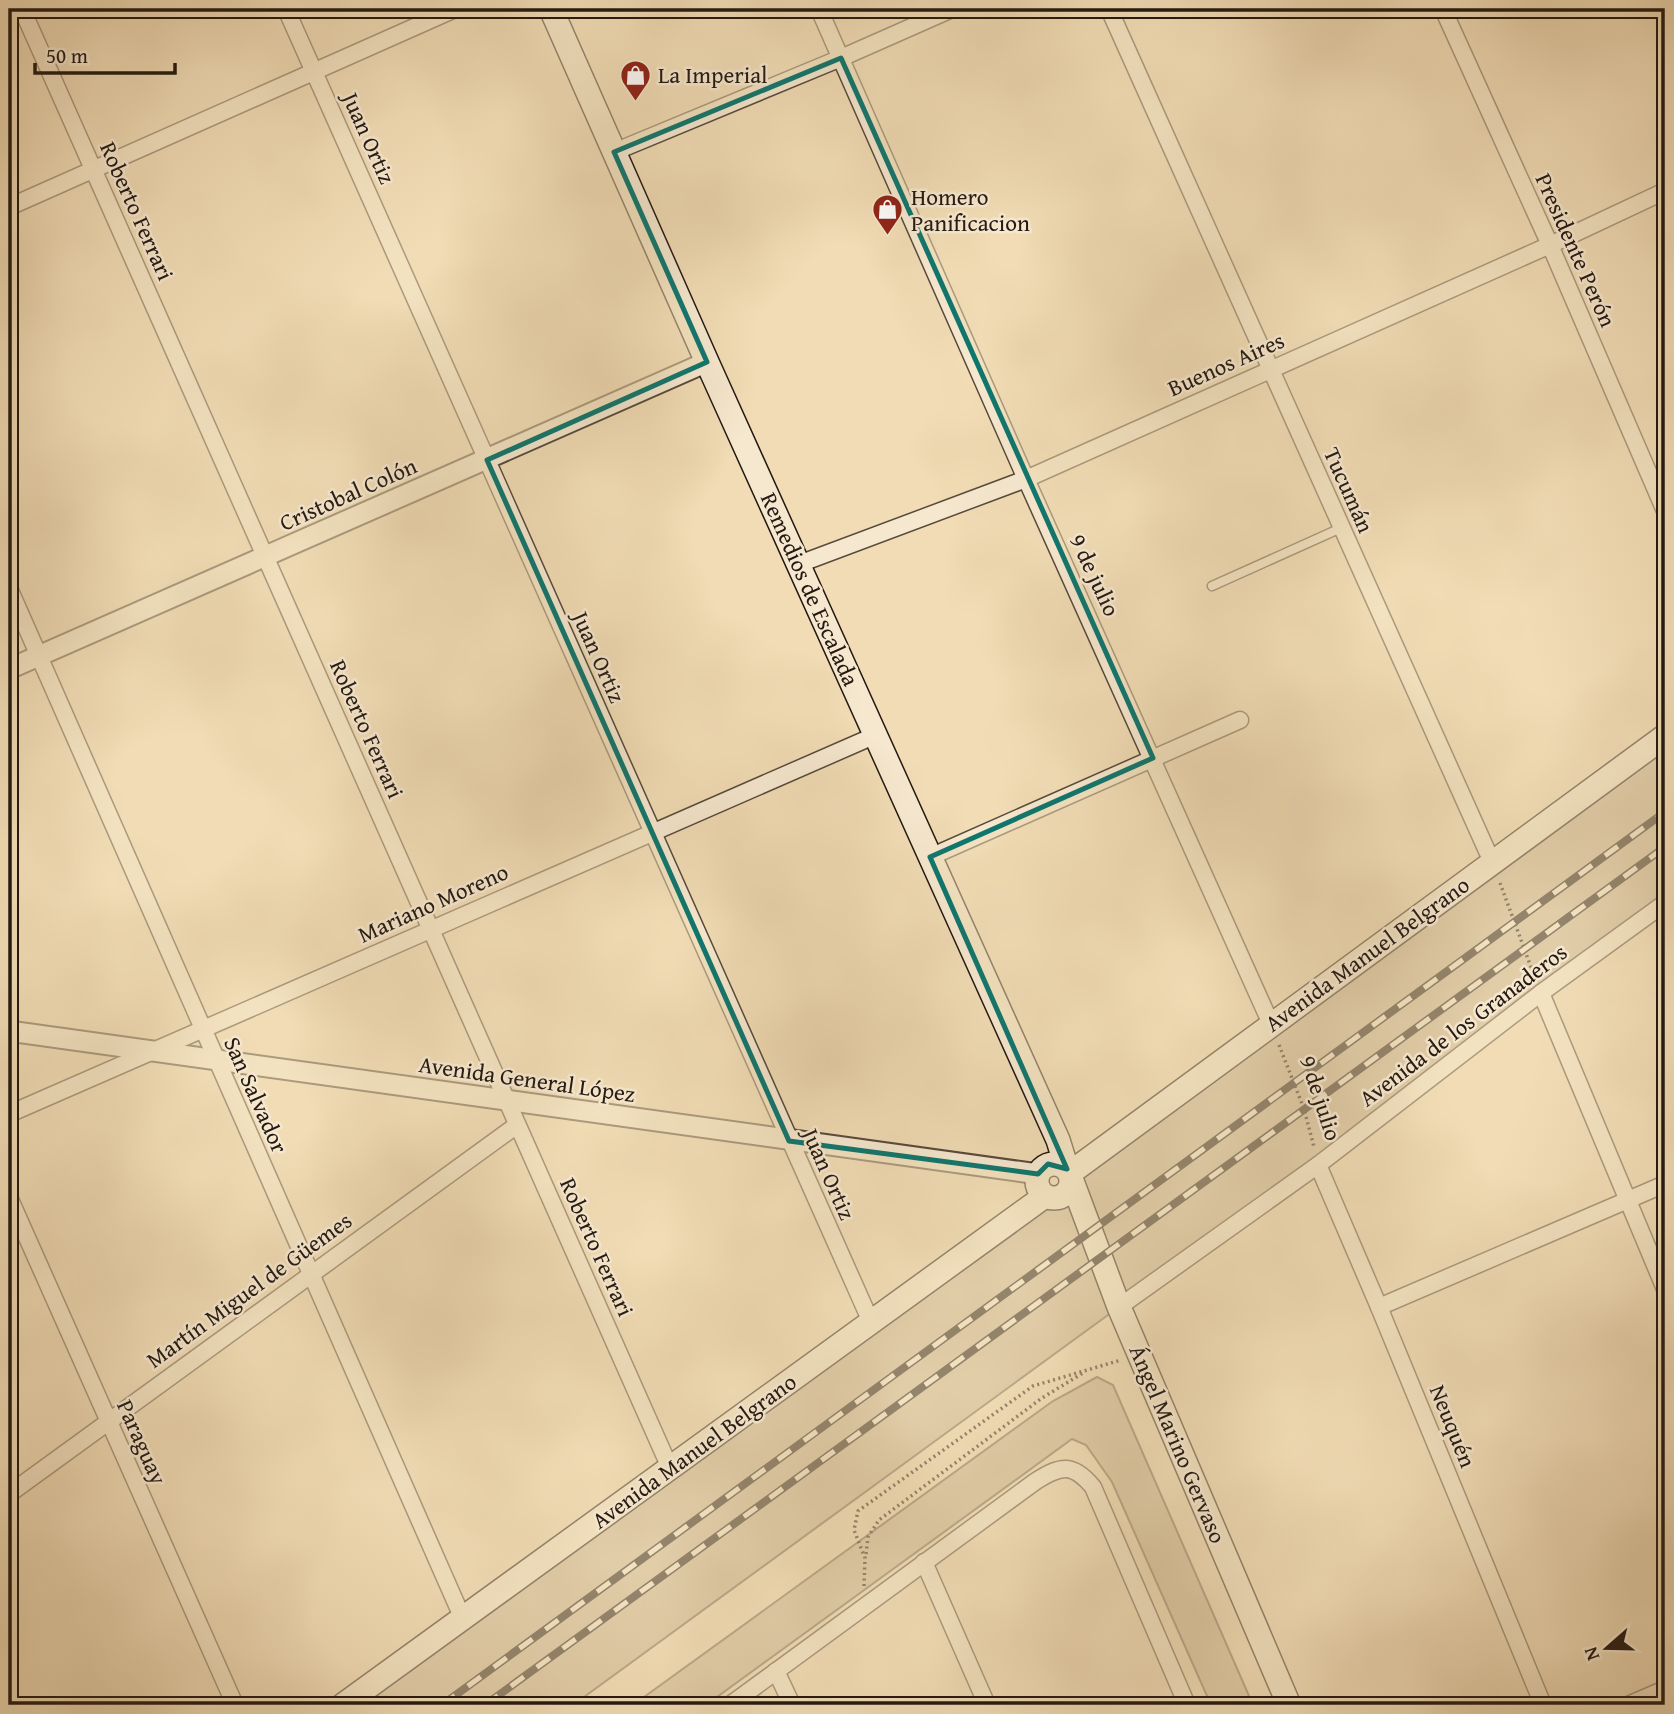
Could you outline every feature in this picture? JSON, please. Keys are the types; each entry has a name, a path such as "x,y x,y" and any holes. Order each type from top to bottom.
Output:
{"main road":[{"name":"Remedios de Escalada","path":"551,9 1052,1128 1070,1174"},
{"name":"Avenida Manuel Belgrano","path":"344,1705 871,1322 1042,1185 1051,1198 1063,1196 1071,1187 1070,1174 1665,736"},
{"name":"Ángel Marino Gervaso","path":"1070,1174 1119,1307 1289,1705"}],"street":[{"name":"Roberto Ferrari","path":"22,9 670,1468"},
{"name":"Juan Ortiz","path":"286,9 871,1322"},
{"path":"9,207 455,9"},
{"name":"9 de julio","path":"819,9 1026,479 1271,1024"},
{"path":"614,152 952,9"},
{"name":"Tucumán","path":"1109,9 1492,862"},
{"name":"Presidente Perón","path":"1443,9 1550,245 1665,511"},
{"name":"Buenos Aires","path":"799,564 1026,479 1665,191"},
{"name":"Cristobal Colón","path":"9,669 707,362"},
{"name":"San Salvador","path":"9,588 463,1619"},
{"path":"930,856 1240,720"},
{"name":"Mariano Moreno","path":"9,1114 876,735"},
{"name":"Avenida de los Granaderos","path":"1119,1307 1318,1165 1541,993 1665,903"},
{"path":"1541,993 1665,1289"},
{"name":"Avenida General López","path":"9,1031 789,1141 1042,1185"},
{"name":"Martín Miguel de Güemes","path":"9,1494 517,1125"},
{"name":"Neuquén","path":"1318,1165 1543,1705"},
{"path":"1379,1307 1665,1184"},
{"name":"Paraguay","path":"9,1197 234,1705"},
{"path":"730,1705 1052,1471 1068,1468 1082,1473 1093,1487 1188,1705"},
{"path":"924,1562 987,1705"},
{"path":"776,1671 792,1705"},
{"path":"1628,1705 1665,1689"}],"lane":[{"path":"1212,586 1341,528"}],"path":[{"path":"1492,862 1541,993"},
{"name":"9 de julio","path":"1271,1024 1304,1108 1318,1165"},
{"path":"865,1558 854,1530 858,1511 1033,1386 1139,1354"},
{"path":"864,1606 868,1537 879,1520 1042,1398 1088,1370"}],"highlighted area":[{"path":"841,58 1153,758 930,857 1067,1169 1048,1164 1038,1174 789,1141 487,460 707,362 614,152"}],"shaded area":[{"path":"1665,736 1665,903 1119,1307 573,1705 343,1705 1045,1196 1070,1173"},
{"path":"1097,1377 1113,1385 1253,1705 1211,1705 1112,1482 1086,1445 1072,1439 706,1705 633,1705 1053,1401"}],"railway":[{"path":"442,1705 1665,812"},
{"path":"485,1705 1665,847"}],"place":[{"name":"La Imperial","path":"635,102"},
{"name":"Homero Panificacion","path":"888,237"}]}
